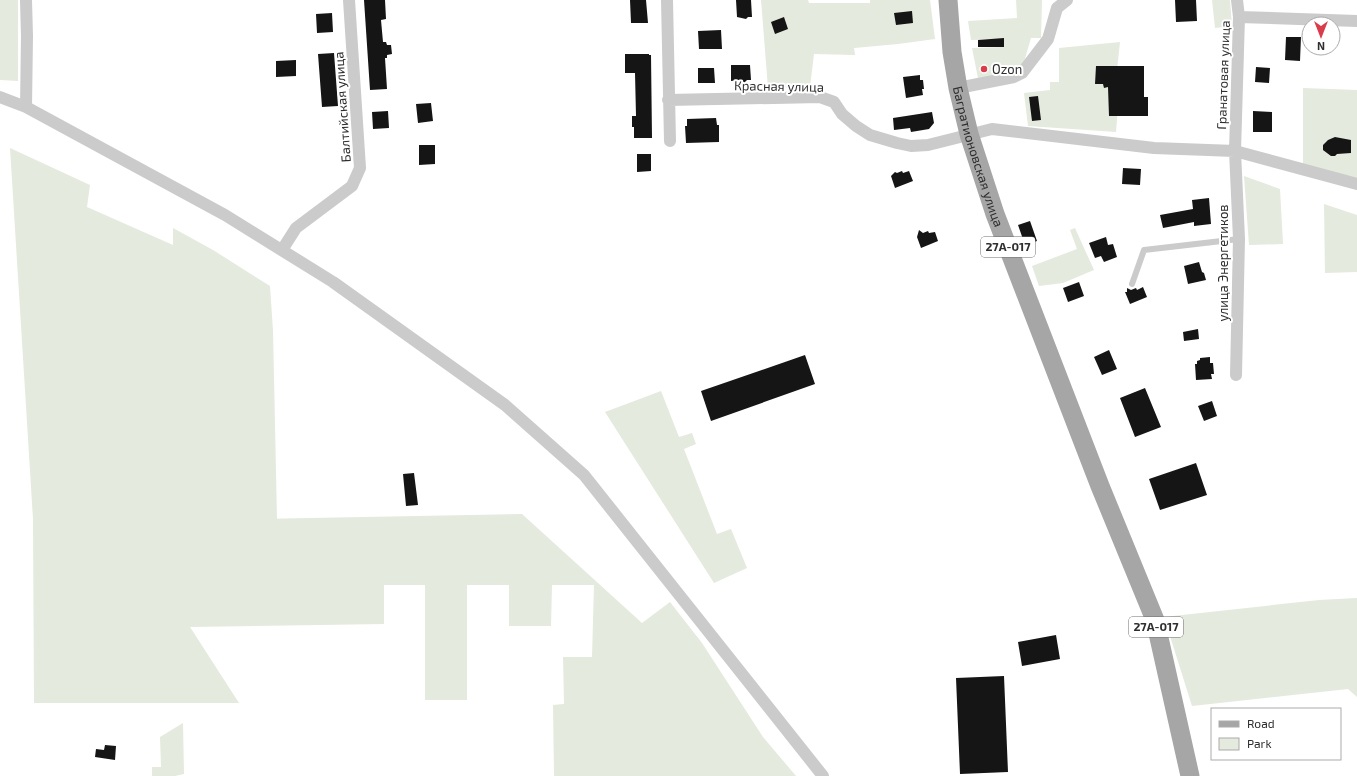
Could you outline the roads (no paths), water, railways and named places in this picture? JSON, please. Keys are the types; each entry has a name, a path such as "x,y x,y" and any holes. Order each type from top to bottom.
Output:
{"main road":[{"name":"Багратионовская улица","path":"948,0 952,52 958,88 969,134 995,214 1100,486 1154,620 1190,776"}],"street":[{"path":"26,0 26,107"},
{"name":"Балтийская улица","path":"282,250 296,228 352,186 360,168 349,0"},
{"path":"667,0 670,141"},
{"path":"958,88 1022,73 1048,39 1057,8 1067,0"},
{"name":"Гранатовая улица","path":"1235,151 1239,17 1237,0"},
{"path":"1239,17 1357,21"},
{"path":"0,97 26,107 225,215 333,282 505,405 584,475 823,776"},
{"name":"Красная улица","path":"668,100 820,98 834,102 842,114 870,135 896,144 911,146 928,145 992,128 1154,148 1235,151 1357,184"},
{"name":"улица Энергетиков","path":"1235,151 1239,239 1236,375"}],"lane":[{"path":"1132,284 1144,250 1239,239"}],"place":[{"name":"Ozon","path":"984,69"}]}
